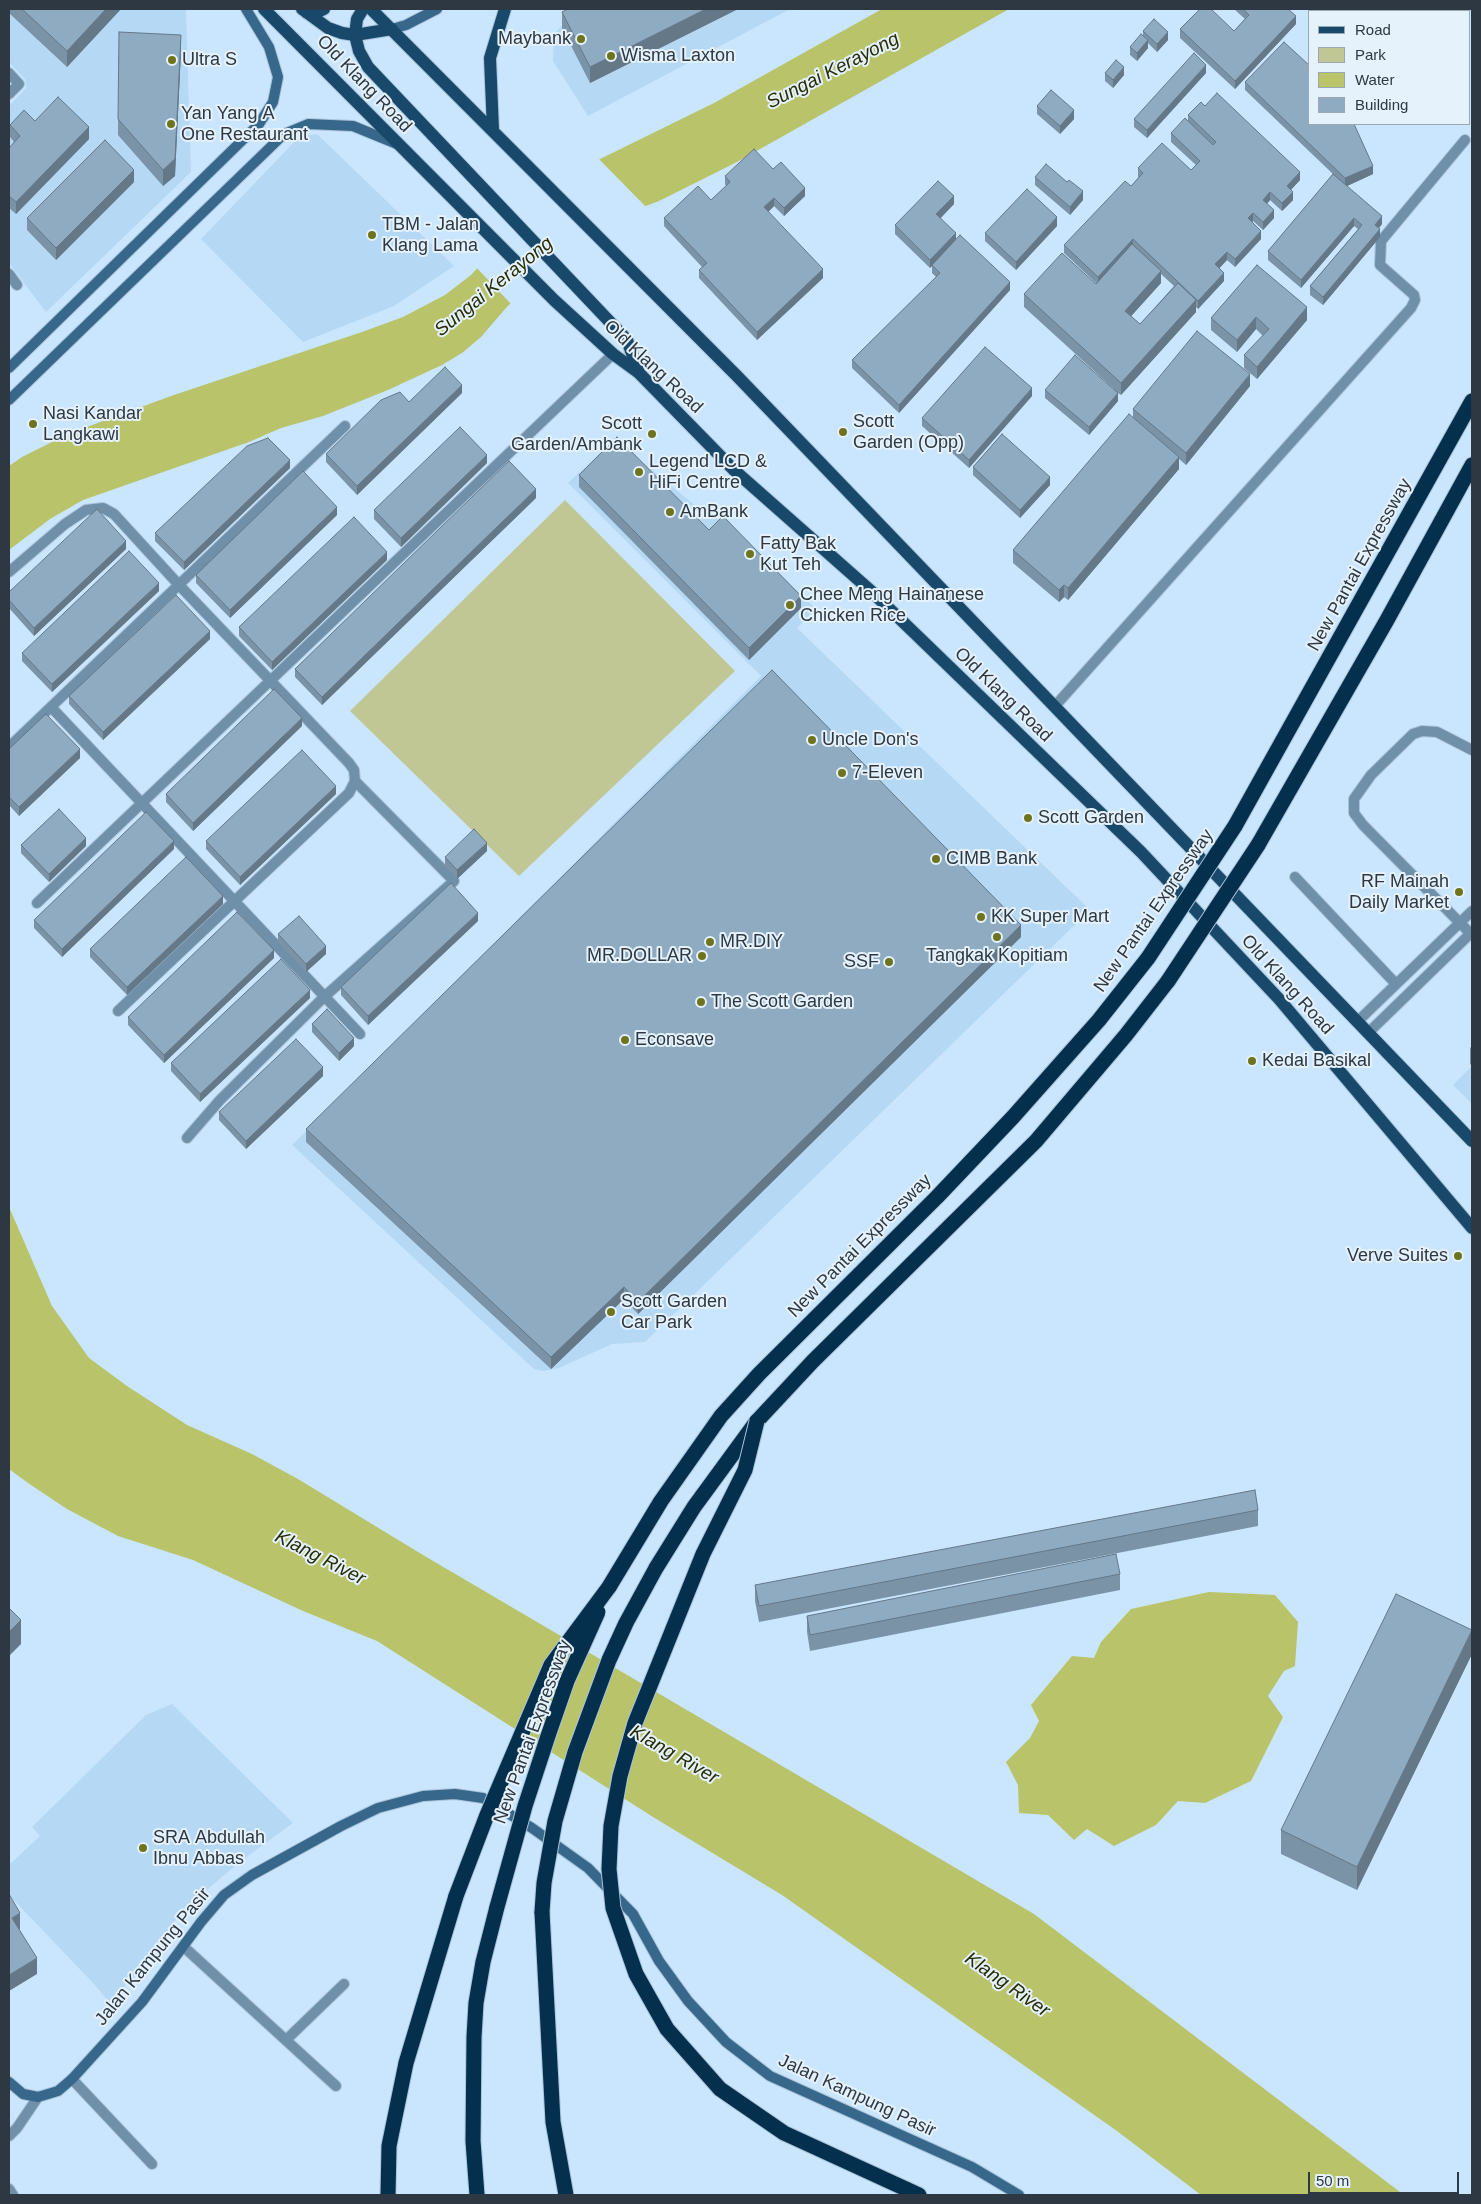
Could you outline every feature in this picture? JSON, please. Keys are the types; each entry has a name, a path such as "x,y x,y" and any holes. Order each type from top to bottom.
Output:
{"highway":[{"name":"New Pantai Expressway","path":"477,2195 473,2141 474,2028 483,1962 496,1907 525,1806 554,1718 567,1681 609,1588 661,1501 721,1416 759,1374 937,1197 1007,1124 1099,1020 1148,958 1235,826 1472,400"},
{"path":"566,2195 553,2122 542,1912 544,1883 555,1822 575,1752 609,1660 626,1623 656,1568 694,1507 757,1421 820,1354 1036,1141 1126,1035 1168,981 1258,845 1387,620 1472,465"},
{"path":"757,1421 745,1470 703,1554 632,1732 620,1776 611,1826 609,1869 613,1908 636,1974 662,2021 692,2059 720,2089 784,2133 912,2192"},
{"path":"388,2195 389,2146 406,2063 456,1896 487,1815 550,1665 609,1588"}],"main road":[{"name":"Old Klang Road","path":"264,9 554,300 613,354 639,373 734,470 871,591 1141,852 1278,999 1472,1228"},
{"path":"304,11 318,12 324,9"},
{"path":"363,9 357,19 355,34 359,51 368,67 627,340 639,373"},
{"name":"Old Klang Road","path":"371,9 737,376 1472,1141"},
{"path":"493,130 490,58 505,9"},
{"path":"304,11 328,28 355,34 392,29"}],"street":[{"path":"9,368 259,124 273,102 278,77 269,47 246,9"},
{"path":"392,29 406,25 438,9"},
{"path":"9,72 19,84 9,94"},
{"path":"9,400 284,134 308,124 353,126 398,144"},
{"path":"1055,706 1411,308 1415,300 1414,295 1380,265 1381,241 1465,140"},
{"path":"9,274 17,285"},
{"path":"37,903 613,354"},
{"path":"9,747 345,426"},
{"path":"9,572 65,524 86,510 103,508 114,514 179,585 350,763 354,770 356,781 454,881 324,997 220,1100 187,1138"},
{"path":"51,707 360,1034"},
{"path":"1369,1032 1472,933 1363,825 1354,813 1354,799 1371,775 1413,734 1422,731 1437,732 1472,750"},
{"path":"118,1012 349,793 356,781"},
{"path":"1295,877 1396,984"},
{"path":"1358,1021 1472,911"},
{"name":"Jalan Kampung Pasir","path":"38,2097 58,2091 72,2079 142,2002 184,1947 200,1922 224,1895 252,1876 341,1826 378,1808 423,1796 455,1794 483,1798 532,1828 588,1868 633,1914 660,1961 688,2001 726,2042 770,2076 972,2167 1019,2195"},
{"path":"184,1947 336,2086"},
{"path":"286,2040 344,1984"},
{"path":"72,2079 152,2164"},
{"path":"9,2082 23,2094 38,2097 17,2128 9,2136"},
{"path":"9,2189 13,2195"}],"shaded area":[{"path":"9,9 186,9 191,172 46,312 9,263 9,106 26,88 25,79 9,62"},
{"path":"592,9 790,9 588,116 553,61 554,35 559,28"},
{"path":"317,134 454,266 394,306 303,342 201,239 299,137"},
{"name":"The Scott Garden","path":"615,439 703,512 729,525 816,609 797,628 1090,910 645,1342 612,1344 559,1368 543,1371 534,1369 292,1145 761,676 568,483"},
{"path":"1472,1066 1472,1104 1453,1085"},
{"name":"SRA Abdullah Ibnu Abbas","path":"172,1704 293,1823 241,1861 185,1908 161,1939 143,1968 109,2002 9,1895 9,1865 40,1836 32,1827 146,1715"}],"green space":[{"path":"565,500 735,671 519,876 350,711"}],"water":[{"name":"Sungai Kerayong","path":"882,9 1009,9 737,162 659,201 609,220 539,274 481,337 462,353 442,365 388,390 323,416 281,428 249,442 83,500 50,519 9,550 9,466 22,457 68,434 171,396 403,317 445,295 471,275 508,235 596,161 714,103"},
{"name":"Klang River","path":"9,1207 52,1306 89,1358 127,1386 187,1425 252,1454 298,1479 423,1555 1034,1914 1404,2195 1201,2195 1117,2131 782,1895 653,1817 377,1641 303,1611 193,1560 118,1536 67,1509 28,1483 9,1469"},
{"path":"1209,1592 1275,1595 1298,1622 1295,1666 1284,1671 1268,1696 1283,1717 1251,1781 1205,1803 1178,1801 1156,1825 1114,1846 1087,1829 1074,1840 1048,1815 1019,1813 1018,1785 1006,1762 1030,1738 1039,1721 1031,1705 1072,1656 1094,1658 1101,1642 1131,1609"}],"pier":[{"path":"598,158 647,208 610,222 573,249 541,276 512,305 475,266 506,233 560,182"}],"building":[{"path":"22,9 106,9 67,51"},
{"name":"Wisma Laxton","path":"568,9 706,9 590,67 562,12"},
{"path":"1200,9 1211,9 1234,31 1249,15 1243,9 1288,9 1296,16 1235,81 1180,29"},
{"path":"1154,19 1168,32 1157,44 1143,31"},
{"path":"119,32 181,35 175,159 163,170 118,119"},
{"path":"1141,34 1148,40 1137,53 1130,47"},
{"path":"1284,42 1308,64 1308,125 1354,125 1373,166 1345,178 1245,82"},
{"path":"1194,53 1206,65 1147,130 1134,119"},
{"path":"1116,60 1124,67 1113,80 1105,73"},
{"path":"1051,90 1074,110 1060,126 1037,106"},
{"path":"1217,93 1300,172 1287,186 1293,192 1282,203 1270,192 1263,200 1274,210 1263,222 1253,213 1248,218 1261,231 1235,259 1227,252 1215,264 1224,273 1198,301 1133,239 1098,277 1064,245 1125,181 1131,186 1143,173 1138,168 1162,143 1191,170 1200,161 1171,133 1185,118 1213,145 1216,142 1188,115 1201,102 1205,106"},
{"path":"58,97 89,127 16,202 9,196 9,148 20,136 10,125 24,110 35,121"},
{"path":"105,140 134,170 56,248 27,218"},
{"path":"754,149 773,169 781,162 805,188 784,208 774,198 764,207 823,269 757,332 699,270 707,263 664,218 698,186 711,200 730,182 725,176"},
{"path":"1046,164 1067,182 1069,180 1083,191 1070,207 1035,177"},
{"path":"1333,174 1382,216 1375,225 1380,229 1323,297 1310,286 1362,225 1354,218 1301,280 1268,251"},
{"path":"938,181 954,196 936,214 956,233 930,260 895,225"},
{"path":"1027,189 1057,217 1016,262 985,233"},
{"path":"960,235 1010,282 899,405 852,360 940,273 932,265"},
{"path":"1132,244 1161,271 1125,311 1140,324 1178,283 1196,300 1121,383 1024,294 1062,253 1096,284"},
{"path":"1257,265 1307,307 1257,367 1244,355 1269,329 1256,317 1237,340 1211,318"},
{"path":"1197,331 1250,374 1186,453 1133,409"},
{"path":"985,347 1032,388 969,460 922,418"},
{"path":"1075,355 1118,393 1089,427 1045,390"},
{"path":"445,367 462,385 357,486 326,454 381,400 400,392 409,402"},
{"path":"1129,414 1179,457 1068,588 1064,585 1059,590 1013,550"},
{"path":"460,427 487,455 401,538 374,510"},
{"path":"1002,434 1050,477 1020,510 973,467"},
{"path":"617,437 709,530 723,516 801,596 749,648 579,475"},
{"path":"268,438 290,460 184,562 155,533 247,446"},
{"path":"509,461 536,489 322,697 295,669"},
{"path":"303,471 337,507 230,610 196,575"},
{"path":"97,509 126,541 34,628 9,600 9,592"},
{"path":"354,517 387,552 272,662 239,627"},
{"path":"129,551 159,583 52,684 22,653"},
{"path":"176,595 210,631 103,732 69,696"},
{"name":"The Scott Garden","path":"772,670 1021,925 638,1302 624,1287 551,1357 306,1129"},
{"path":"274,689 302,718 193,823 166,794"},
{"path":"46,714 80,749 19,807 9,797 9,749"},
{"path":"302,750 336,786 240,877 206,841"},
{"path":"59,809 86,838 49,874 21,845"},
{"path":"146,812 174,841 62,949 34,920"},
{"path":"474,829 487,843 457,870 445,857"},
{"path":"186,857 223,896 127,987 90,949"},
{"path":"451,883 478,913 368,1016 341,987"},
{"path":"237,912 274,950 164,1055 128,1017"},
{"path":"299,916 326,946 306,964 278,934"},
{"path":"281,959 310,990 200,1094 171,1063"},
{"path":"327,1009 354,1038 339,1053 312,1024"},
{"path":"296,1039 323,1067 246,1141 219,1112"},
{"path":"1255,1490 1258,1510 759,1606 755,1585"},
{"path":"1116,1554 1120,1574 810,1635 807,1616"},
{"path":"1396,1594 1472,1630 1357,1867 1281,1830"},
{"path":"9,1608 21,1620 9,1632"},
{"path":"9,1894 20,1913 12,1918 37,1958 9,1975"}],"place":[{"name":"Maybank","path":"581,39"},
{"name":"Wisma Laxton","path":"611,56"},
{"name":"Ultra S","path":"172,60"},
{"name":"Yan Yang A One Restaurant","path":"171,124"},
{"name":"TBM - Jalan Klang Lama","path":"372,235"},
{"name":"Nasi Kandar Langkawi","path":"33,424"},
{"name":"Scott Garden (Opp)","path":"843,432"},
{"name":"Scott Garden/Ambank","path":"652,434"},
{"name":"Legend LCD & HiFi Centre","path":"639,472"},
{"name":"AmBank","path":"670,512"},
{"name":"Fatty Bak Kut Teh","path":"750,554"},
{"name":"Chee Meng Hainanese Chicken Rice","path":"790,605"},
{"name":"Uncle Don's","path":"812,740"},
{"name":"7-Eleven","path":"842,773"},
{"name":"Scott Garden","path":"1028,818"},
{"name":"CIMB Bank","path":"936,859"},
{"name":"RF Mainah Daily Market","path":"1459,892"},
{"name":"KK Super Mart","path":"981,917"},
{"name":"Tangkak Kopitiam","path":"997,937"},
{"name":"MR.DIY","path":"710,942"},
{"name":"MR.DOLLAR","path":"702,956"},
{"name":"SSF","path":"889,962"},
{"name":"The Scott Garden","path":"701,1002"},
{"name":"Econsave","path":"625,1040"},
{"name":"Kedai Basikal","path":"1252,1061"},
{"name":"Verve Suites","path":"1458,1256"},
{"name":"Scott Garden Car Park","path":"611,1312"},
{"name":"SRA Abdullah Ibnu Abbas","path":"143,1848"}]}
